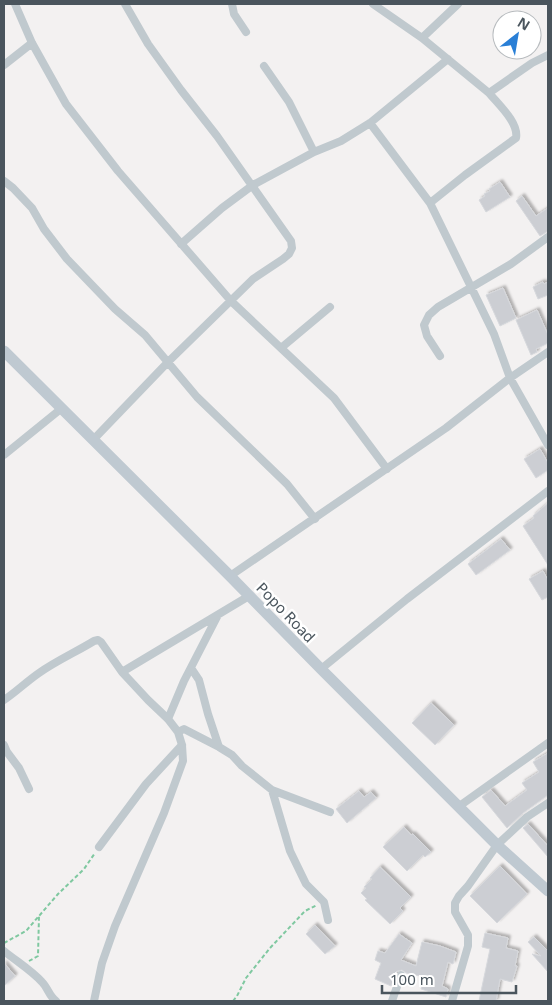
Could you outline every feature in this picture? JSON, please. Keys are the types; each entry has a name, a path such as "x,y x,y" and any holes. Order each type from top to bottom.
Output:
{"main road":[{"name":"Popo Road","path":"4,351 458,807 548,891"}],"street":[{"path":"15,4 32,43 66,104 118,171 231,301 334,398 388,469"},
{"path":"93,440 168,362 253,279 283,259 292,248 291,242 253,185 148,44 125,4"},
{"path":"232,4 234,14 246,32"},
{"path":"373,4 422,38 490,93 515,124 518,132 516,138 430,203"},
{"path":"422,38 458,4"},
{"path":"4,65 32,43"},
{"path":"490,93 532,63 548,55"},
{"path":"181,244 222,208 253,185 314,152 341,141 370,123 448,59"},
{"path":"264,66 289,102 314,152"},
{"path":"370,123 430,203 494,334 510,378 548,445"},
{"path":"4,181 32,208 44,229 67,259 115,309 145,334 197,397 287,484 315,519"},
{"path":"440,356 427,336 424,325 429,315 438,307 470,287 511,264 548,237"},
{"path":"281,348 330,307"},
{"path":"230,576 388,469 548,352"},
{"path":"4,455 62,408"},
{"path":"321,669 406,599 548,491"},
{"path":"122,672 249,596"},
{"path":"168,719 184,681 218,614"},
{"path":"4,700 41,672 98,640 122,672 168,719 178,732 182,745 183,761 164,813 115,926 102,963 94,1001"},
{"path":"191,668 198,680 219,747"},
{"path":"178,732 184,729 232,755 242,766 272,790 330,812"},
{"path":"458,807 548,743"},
{"path":"4,745 19,768 29,789"},
{"path":"99,847 146,784 182,745"},
{"path":"272,790 290,851 306,884 324,902 328,920"},
{"path":"452,1001 468,946 468,935 455,912 455,903 497,845 527,817 548,803"},
{"path":"4,951 42,981 51,997 56,1001"},
{"path":"392,1001 401,975"}],"path":[{"path":"4,943 26,930 58,894 84,869 99,847"},
{"path":"233,1001 246,978 292,924 304,911 324,902"},
{"path":"22,966 38,956 39,916"}],"building":[{"path":"500,182 510,197 486,212 479,200 490,191 489,189"},
{"path":"522,196 536,216 548,208 548,231 540,236 516,201"},
{"path":"543,282 544,284 548,282 548,295 538,299 533,287"},
{"path":"503,288 516,318 500,326 486,295"},
{"path":"537,310 548,335 548,343 536,349 537,352 531,355 516,320"},
{"path":"540,449 548,463 548,470 536,478 524,459"},
{"path":"548,503 548,565 523,526 534,518 533,516"},
{"path":"501,539 510,550 476,575 468,564"},
{"path":"543,571 548,580 548,597 542,600 529,579"},
{"path":"431,703 454,725 435,745 412,723"},
{"path":"548,753 548,795 523,813 507,828 482,797 491,790 505,806 527,790 522,783 539,772 533,762"},
{"path":"359,791 364,797 371,792 376,798 347,823 336,809"},
{"path":"528,824 548,846 548,857 523,828"},
{"path":"404,827 431,852 425,857 423,855 407,871 383,847"},
{"path":"500,866 527,894 497,923 470,896"},
{"path":"380,867 411,897 400,908 403,911 390,924 365,900 367,899 361,893 372,879 370,878"},
{"path":"315,925 335,946 325,954 306,934"},
{"path":"485,933 508,938 506,948 518,951 515,966 517,966 512,982 500,979 496,1001 479,1001 490,949 482,947"},
{"path":"399,934 412,943 401,960 416,966 422,942 456,952 453,964 448,962 442,986 448,989 446,997 421,989 425,977 406,973 402,970 397,971 391,986 375,979 381,963 375,960 378,951 385,953"},
{"path":"534,937 548,951 548,972 532,954 541,956 528,942"},
{"path":"4,963 15,976 4,986"}]}
